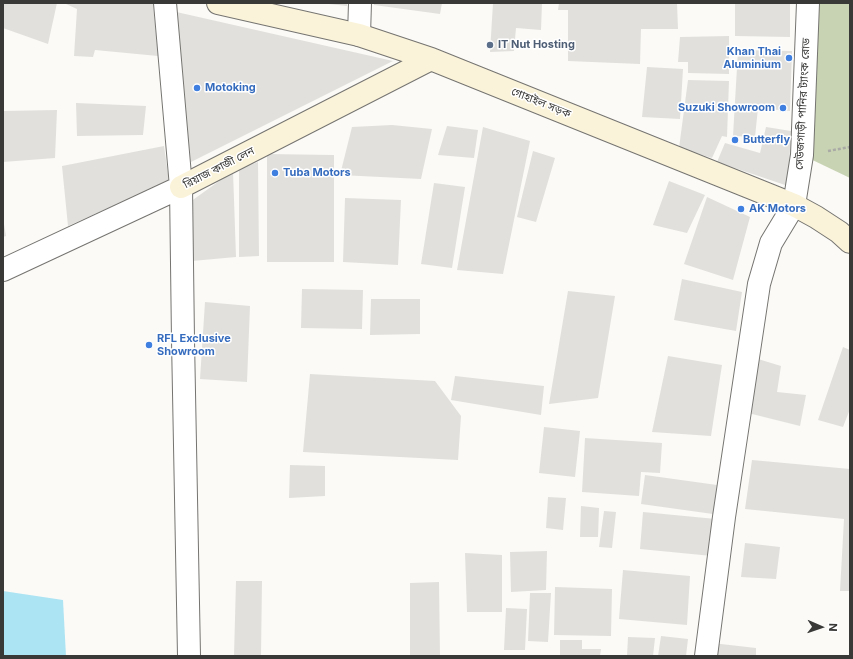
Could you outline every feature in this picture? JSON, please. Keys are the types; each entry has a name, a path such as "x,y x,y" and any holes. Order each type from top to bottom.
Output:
{"main road":[{"name":"গোহাইল সড়ক","path":"218,3 359,35 431,59 794,205 822,220 850,242"},
{"name":"রিয়াজ কাজী লেন","path":"181,187 431,59"}],"street":[{"path":"165,3 181,187 189,656"},
{"path":"359,35 360,3"},
{"name":"সেউজগাড়ী পানির ট্যাংক রোড","path":"794,205 802,155 808,3"},
{"name":"রিয়াজ কাজী লেন","path":"3,270 181,187"},
{"path":"706,656 724,517 759,284 771,243 794,205"}],"green space":[{"path":"808,3 850,3 850,178 802,155"}],"water":[{"path":"3,591 63,600 66,656 3,656"}],"building":[{"path":"3,3 57,3 48,44 3,28"},
{"path":"66,3 153,3 158,56 95,50 93,57 74,56 77,9"},
{"path":"347,3 347,6 329,4"},
{"path":"374,3 442,3 440,14 374,5"},
{"path":"493,3 542,3 541,30 516,28 514,51 490,52"},
{"path":"559,3 677,3 678,29 641,29 640,64 568,61 568,10 558,10"},
{"path":"735,3 790,3 790,37 735,36"},
{"path":"172,11 393,61 191,162"},
{"path":"729,36 729,74 688,73 688,62 678,62 680,37"},
{"path":"738,50 792,51 790,111 758,108 755,137 733,136"},
{"path":"647,67 683,69 680,119 642,117"},
{"path":"688,80 729,81 727,137 722,136 712,158 679,148"},
{"path":"76,103 146,106 143,135 77,136"},
{"path":"57,110 55,158 3,162 3,111"},
{"path":"392,125 432,129 421,179 340,175 352,127"},
{"path":"447,126 478,130 474,158 438,155"},
{"path":"483,127 530,141 503,274 457,270"},
{"path":"766,127 791,131 788,186 717,162 725,143 760,153"},
{"path":"164,146 169,181 68,226 62,166"},
{"path":"533,151 555,158 536,222 517,217"},
{"path":"267,154 334,155 334,262 267,262"},
{"path":"258,162 259,256 239,257 239,169"},
{"path":"233,171 236,257 192,261 190,202"},
{"path":"669,181 705,195 687,233 653,225"},
{"path":"434,183 465,187 452,268 421,264"},
{"path":"707,197 750,217 733,280 684,264"},
{"path":"345,198 401,200 398,265 343,262"},
{"path":"3,224 6,236 3,237"},
{"path":"682,279 742,292 736,331 674,320"},
{"path":"302,289 363,290 362,329 301,328"},
{"path":"568,291 615,296 598,398 549,404"},
{"path":"371,299 420,299 420,334 370,335"},
{"path":"205,302 250,306 247,382 200,379"},
{"path":"843,347 850,350 850,409 843,427 818,420"},
{"path":"745,355 781,366 777,392 806,395 800,426 736,410"},
{"path":"668,356 722,365 711,436 652,432"},
{"path":"310,374 435,381 461,416 458,460 303,452"},
{"path":"455,376 544,386 541,415 451,400"},
{"path":"544,427 580,431 575,477 539,473"},
{"path":"585,438 662,443 660,473 641,472 639,496 582,492"},
{"path":"752,460 850,469 850,591 840,591 844,519 745,509"},
{"path":"290,465 325,466 325,496 289,498"},
{"path":"645,475 717,485 713,514 641,504"},
{"path":"548,497 566,498 563,530 546,528"},
{"path":"581,506 599,508 598,537 580,537"},
{"path":"604,511 616,512 612,548 599,547"},
{"path":"643,512 716,519 712,556 640,549"},
{"path":"745,543 780,547 776,579 741,577"},
{"path":"547,551 546,590 511,592 510,552"},
{"path":"465,553 502,555 502,612 467,612"},
{"path":"623,570 690,576 687,625 619,619"},
{"path":"236,581 262,581 261,656 234,656"},
{"path":"439,582 440,656 410,656 410,583"},
{"path":"555,587 612,589 611,636 554,635"},
{"path":"530,593 551,593 548,642 528,641"},
{"path":"506,608 527,609 525,650 504,650"},
{"path":"661,636 688,639 686,656 658,656"},
{"path":"628,637 655,638 653,656 627,656"},
{"path":"560,640 582,640 582,649 601,649 600,656 560,656"},
{"path":"712,643 756,648 756,656 710,656"}],"place":[{"name":"IT Nut Hosting","path":"490,45"},
{"name":"Khan Thai Aluminium","path":"789,58"},
{"name":"Motoking","path":"197,88"},
{"name":"Suzuki Showroom","path":"783,108"},
{"name":"Butterfly","path":"735,140"},
{"name":"Tuba Motors","path":"275,173"},
{"name":"AK Motors","path":"741,209"},
{"name":"RFL Exclusive Showroom","path":"149,345"}]}
